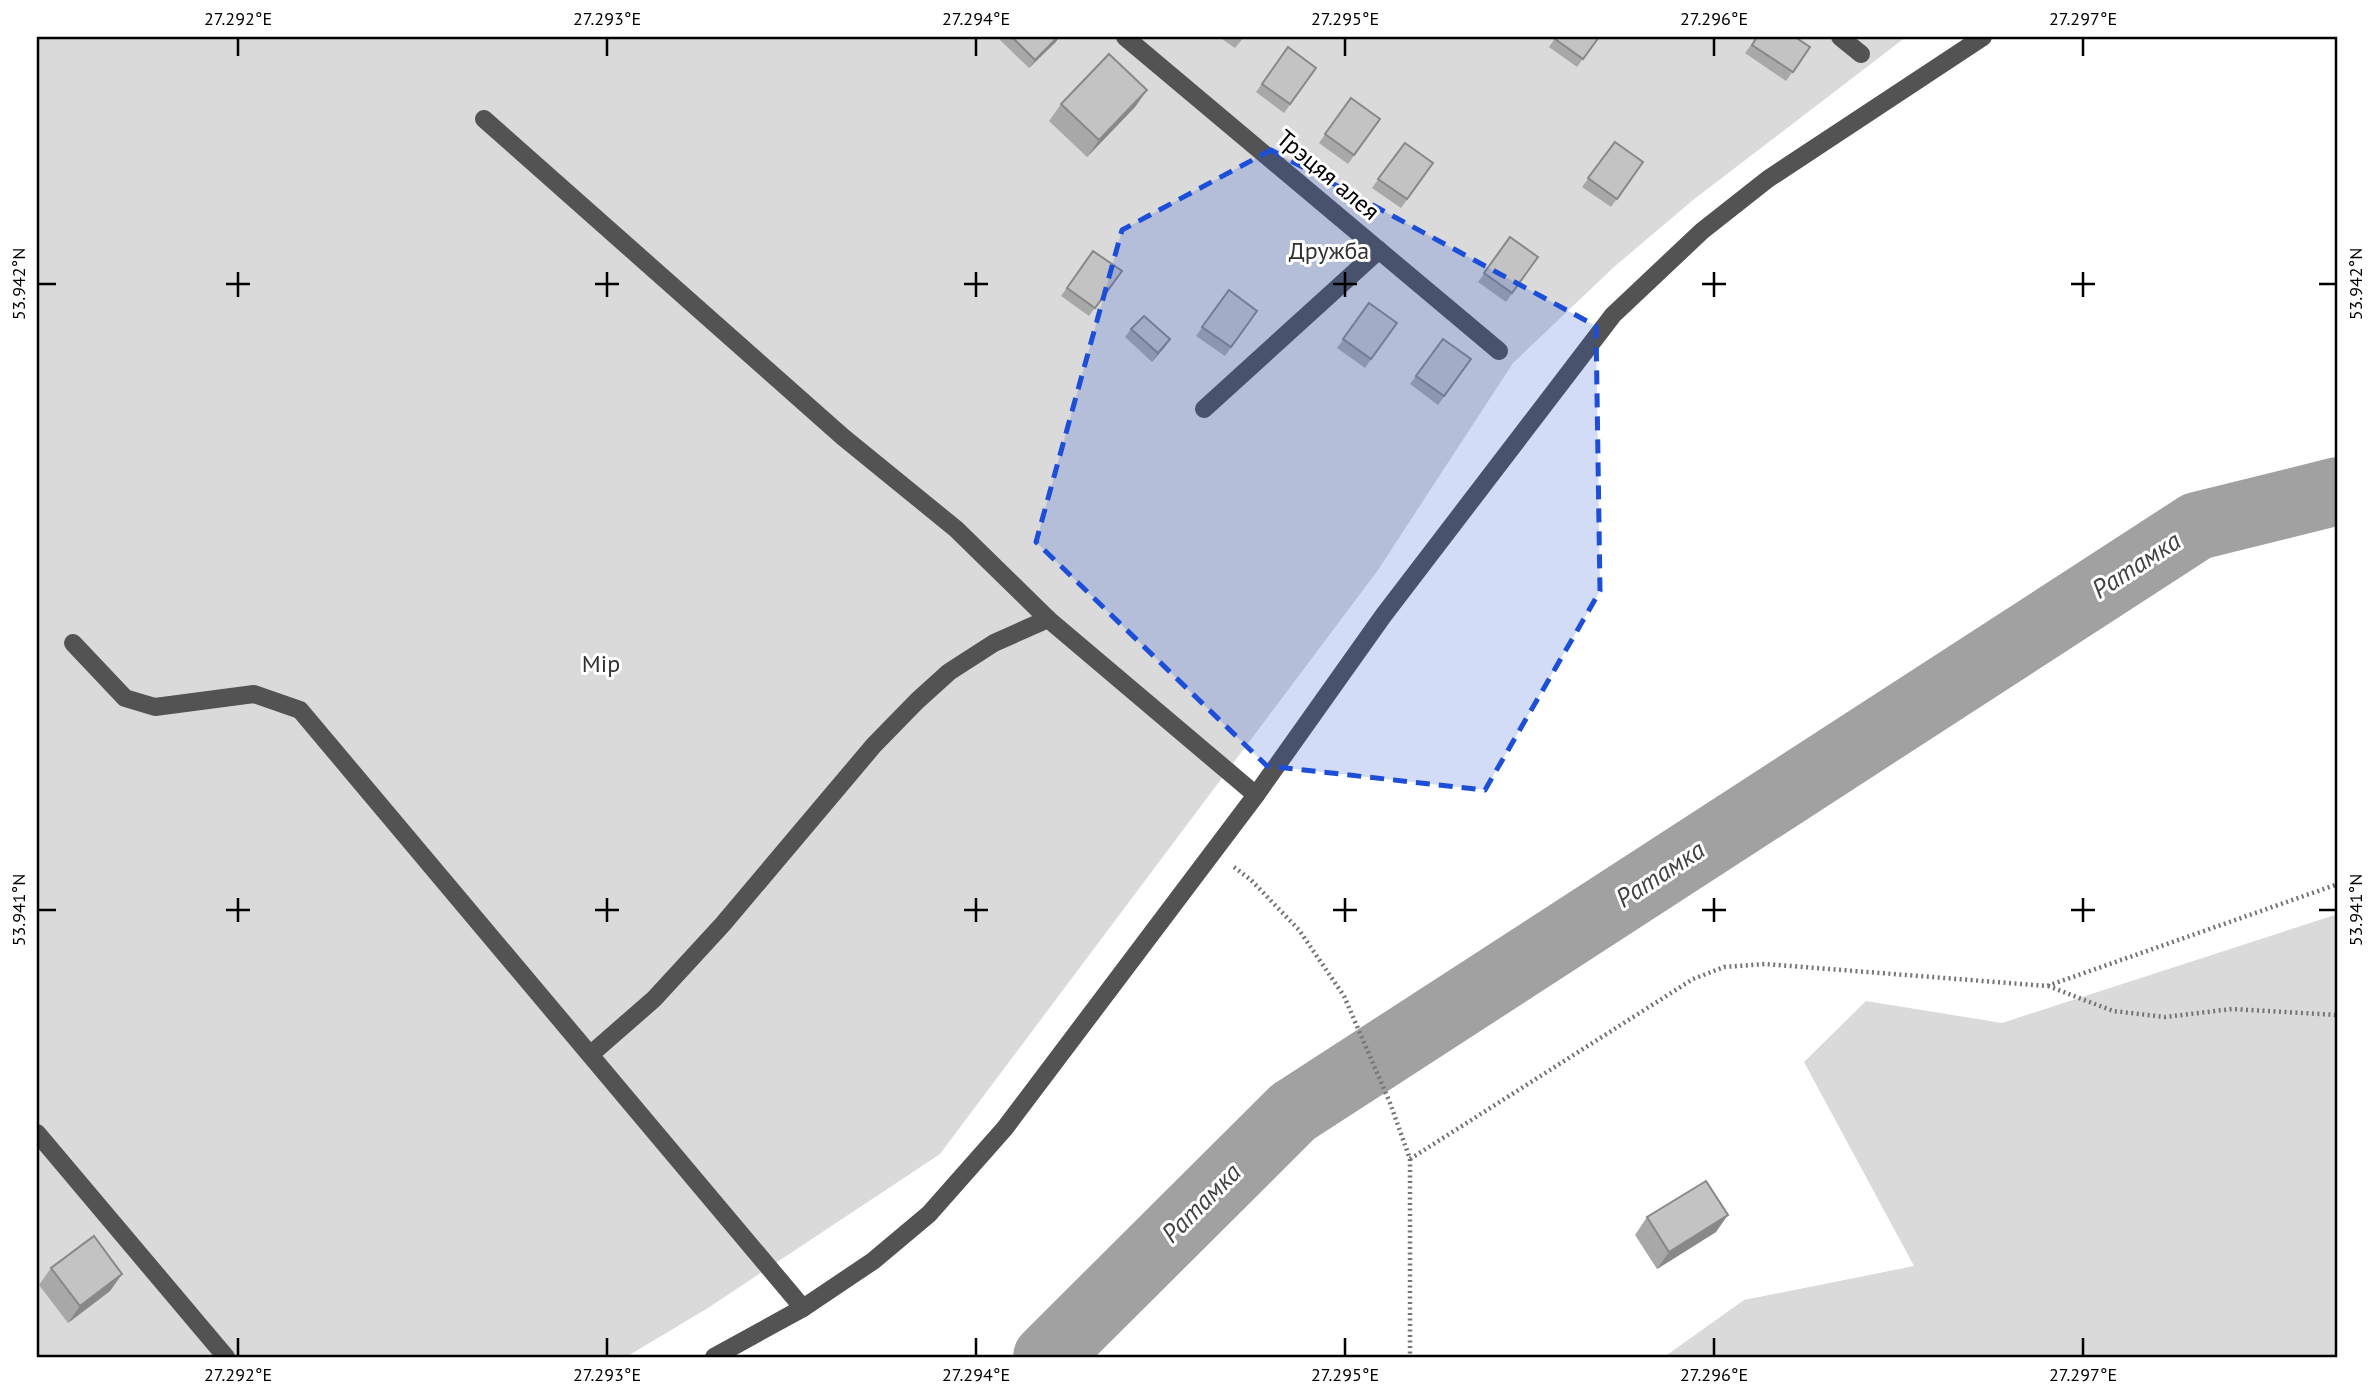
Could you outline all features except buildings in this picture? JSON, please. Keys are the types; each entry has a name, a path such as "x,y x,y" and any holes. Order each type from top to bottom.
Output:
{"street":[{"name":"Трэцяя алея","path":"1125,37 1499,351"},
{"path":"1840,37 1861,54"},
{"path":"715,1357 803,1308 873,1261 938,1204 1006,1128 1256,795 1383,617 1613,315 1702,230 1768,179 1983,37"},
{"path":"484,118 843,437 956,529 1048,619 1256,795"},
{"path":"1204,409 1379,250"},
{"path":"591,1054 654,999 747,896 874,745 917,701 949,672 994,643 1048,619"},
{"path":"73,643 125,698 155,706 254,694 300,710 803,1308"},
{"path":"37,1133 226,1357"}],"path":[{"path":"1214,851 1251,880 1299,930 1343,996 1390,1102 1410,1159 1410,1357"},
{"path":"2047,986 2338,884"},
{"path":"1410,1159 1693,979 1724,967 1765,964 2047,986 2113,1011 2165,1017 2232,1009 2338,1015"}],"highlighted area":[{"path":"1271,150 1596,326 1600,591 1485,790 1267,766 1036,542 1122,230"}],"green space":[{"name":"Мір","path":"37,37 1906,37 1693,200 1614,267 1513,363 1378,570 940,1154 708,1308 626,1357 37,1357"},
{"path":"2338,914 2338,1357 1664,1357 1744,1300 1914,1266 1804,1062 1866,1001 2002,1023"}],"waterway":[{"name":"Ратамка","path":"1047,1357 1293,1112 2197,526 2338,491"}],"park label":[{"name":"Дружба","path":"1329,251"}]}
